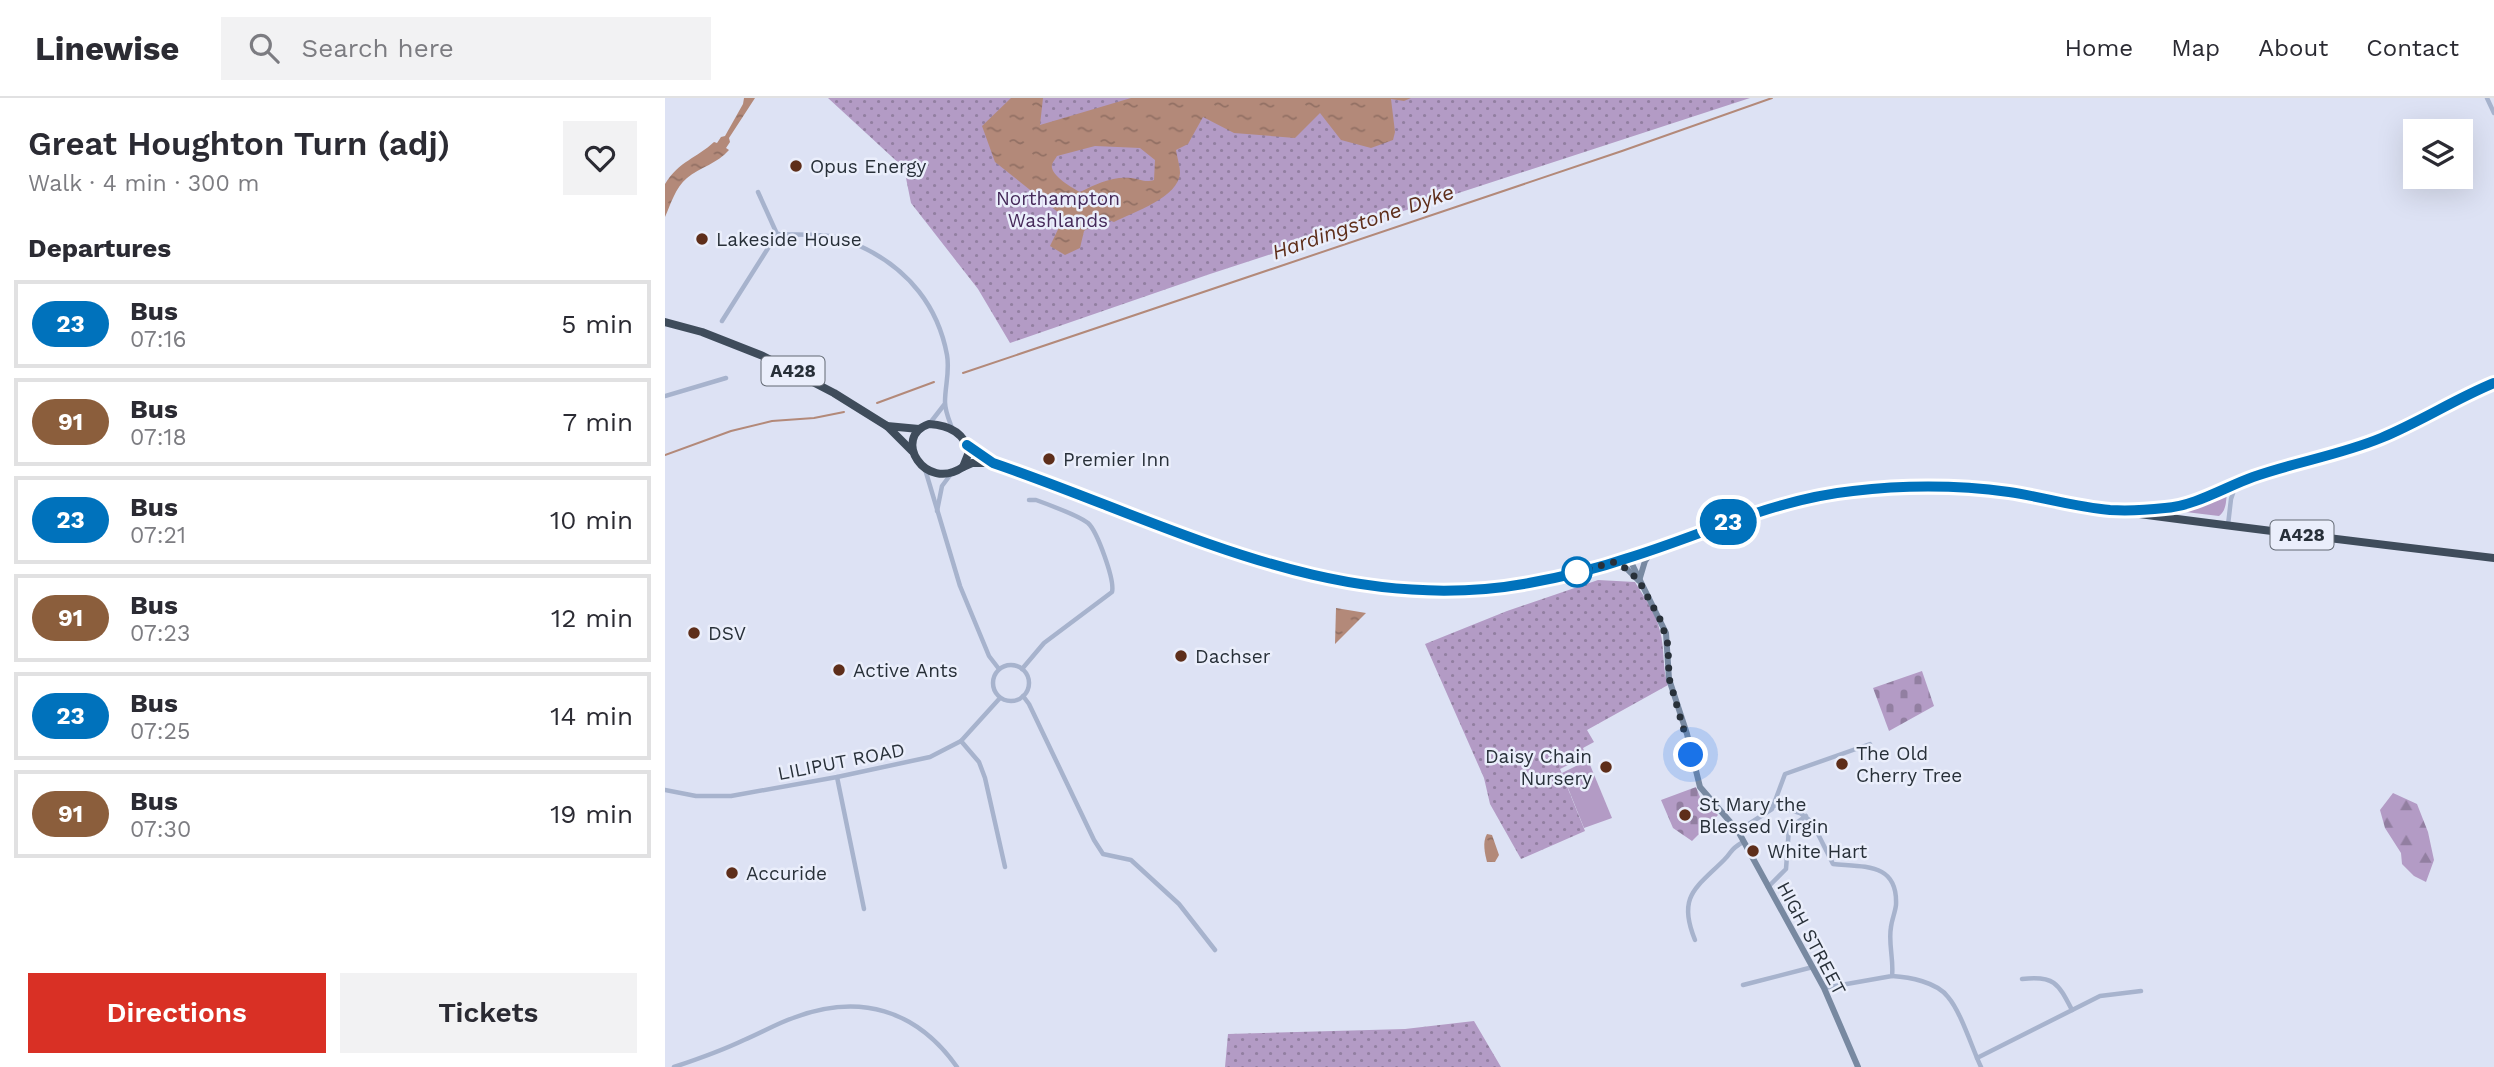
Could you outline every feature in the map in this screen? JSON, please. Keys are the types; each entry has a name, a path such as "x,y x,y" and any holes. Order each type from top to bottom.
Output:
{"highway":[{"name":"A428","path":"665,322 702,331 763,356 834,393 887,426 912,451"},
{"path":"929,424 952,428 967,445 968,457 964,467 953,473 938,474 925,469 912,451 914,436 919,429 929,424"},
{"name":"A428","path":"887,426 919,429"},
{"name":"A428","path":"967,445 993,463 1225,551 1284,570 1367,587 1434,592 1482,590 1529,583 1614,562 1804,498 1869,489 1927,486 2010,492 2111,510 2228,526 2494,558"},
{"name":"A428","path":"964,467 979,462 993,463"}],"street":[{"path":"2487,98 2494,113"},
{"path":"758,192 777,234"},
{"path":"722,321 777,234"},
{"path":"777,234 837,237 881,256 903,272 919,290 943,340 948,372 944,405 952,428"},
{"path":"665,396 726,378"},
{"path":"2111,510 2180,506 2237,483 2385,437 2448,403 2494,383"},
{"path":"929,424 944,405"},
{"path":"925,469 949,554 974,622 989,656 999,670"},
{"path":"937,512 942,486 953,473"},
{"path":"2228,526 2231,499 2237,483"},
{"path":"1022,669 1044,643 1112,592 1114,584 1105,557 1088,524 1036,500 1029,500"},
{"path":"1614,562 1627,569 1639,581 1645,561 1654,549"},
{"name":"HIGH STREET","path":"1629,558 1666,633 1669,678 1700,787 1738,831 1824,988 1858,1067"},
{"path":"1010,665 1022,669 1028,681 1023,696 1015,701 1000,698 993,684 993,678 999,670 1010,665"},
{"path":"1023,696 1030,704 1103,855 1131,860 1179,904 1215,950"},
{"name":"LILIPUT ROAD","path":"665,789 696,796 731,796 930,757 961,741 1000,698"},
{"path":"961,741 979,762 985,779 1005,867"},
{"path":"1738,831 1768,813 1786,774 1870,744"},
{"path":"837,777 864,909"},
{"path":"1774,805 1806,816 1812,822 1833,864 1873,868 1889,876 1895,896 1895,913 1890,928 1892,976"},
{"path":"1767,888 1786,869 1790,826 1806,816"},
{"path":"1695,940 1688,915 1694,891 1708,873 1725,860 1730,850 1743,842"},
{"path":"1743,985 1811,964"},
{"path":"1824,988 1892,976 1923,983 1948,996 1981,1067"},
{"path":"2022,979 2042,976 2053,980 2073,1010"},
{"path":"1977,1058 2100,996 2141,991"},
{"path":"674,1067 721,1051 792,1018 825,1009 853,1006 878,1009 911,1022 934,1039 957,1067"}],"green space":[{"name":"Northampton Washlands","path":"828,98 1750,98 1210,274 1010,343 978,289 911,203 904,168"},
{"path":"2227,491 2225,508 2219,516 2169,510"},
{"path":"1598,580 1635,582 1658,624 1668,685 1587,730 1594,742 1583,748 1586,756 1560,769 1585,831 1521,859 1490,804 1484,778 1425,644 1507,611"},
{"path":"1922,671 1934,706 1889,731 1873,688"},
{"path":"1588,760 1612,818 1584,828 1562,773"},
{"path":"1696,787 1700,797 1718,815 1692,841 1673,828 1661,800"},
{"path":"2393,793 2417,804 2428,832 2434,860 2426,882 2414,876 2402,864 2401,853 2385,828 2380,810"},
{"path":"1474,1021 1501,1067 1225,1067 1228,1034 1405,1029"}],"water":[{"path":"744,98 755,98 729,138 730,142 726,148 729,150 719,159 692,174 679,186 665,217 665,184 670,176 725,136"},
{"path":"1011,98 1043,98 1040,125 1131,98 1411,98 1404,101 1391,99 1395,132 1393,140 1371,148 1341,140 1320,113 1295,138 1234,133 1203,117 1188,144 1176,150 1180,173 1178,182 1172,189 1154,203 1114,222 1102,218 1084,231 1080,248 1065,255 1050,246 1064,217 995,162 982,126","holes":["1095,146 1140,148 1155,160 1154,180 1117,178 1080,192 1068,185 1052,168 1057,156"]},
{"path":"1336,608 1366,613 1335,644"},
{"path":"1487,834 1492,835 1499,855 1495,862 1487,862 1484,844"}],"waterway":[{"name":"Hardingstone Dyke","path":"963,373 1772,98"},
{"name":"Hardingstone Dyke","path":"877,403 934,382"},
{"name":"Hardingstone Dyke","path":"665,455 731,431 772,421 814,418 844,412"}],"bus line":[{"name":"23","path":"967,445 993,463 1225,551 1284,570 1367,587 1434,592 1482,590 1596,568 1763,510 1804,498 1838,492 1937,486 2010,492 2111,510 2180,506 2256,476 2385,437 2448,403 2494,383"}],"place":[{"name":"Opus Energy","path":"796,166"},
{"name":"Lakeside House","path":"702,239"},
{"name":"Premier Inn","path":"1049,459"},
{"name":"DSV","path":"694,633"},
{"name":"Dachser","path":"1181,656"},
{"name":"Active Ants","path":"839,670"},
{"name":"The Old Cherry Tree","path":"1842,764"},
{"name":"Daisy Chain Nursery","path":"1606,767"},
{"name":"St Mary the Blessed Virgin","path":"1685,815"},
{"name":"White Hart","path":"1753,851"},
{"name":"Accuride","path":"732,873"}],"route":[{"path":"1577,572 1614,562 1627,569 1639,581 1656,609 1666,633 1669,678 1691,755"}]}
